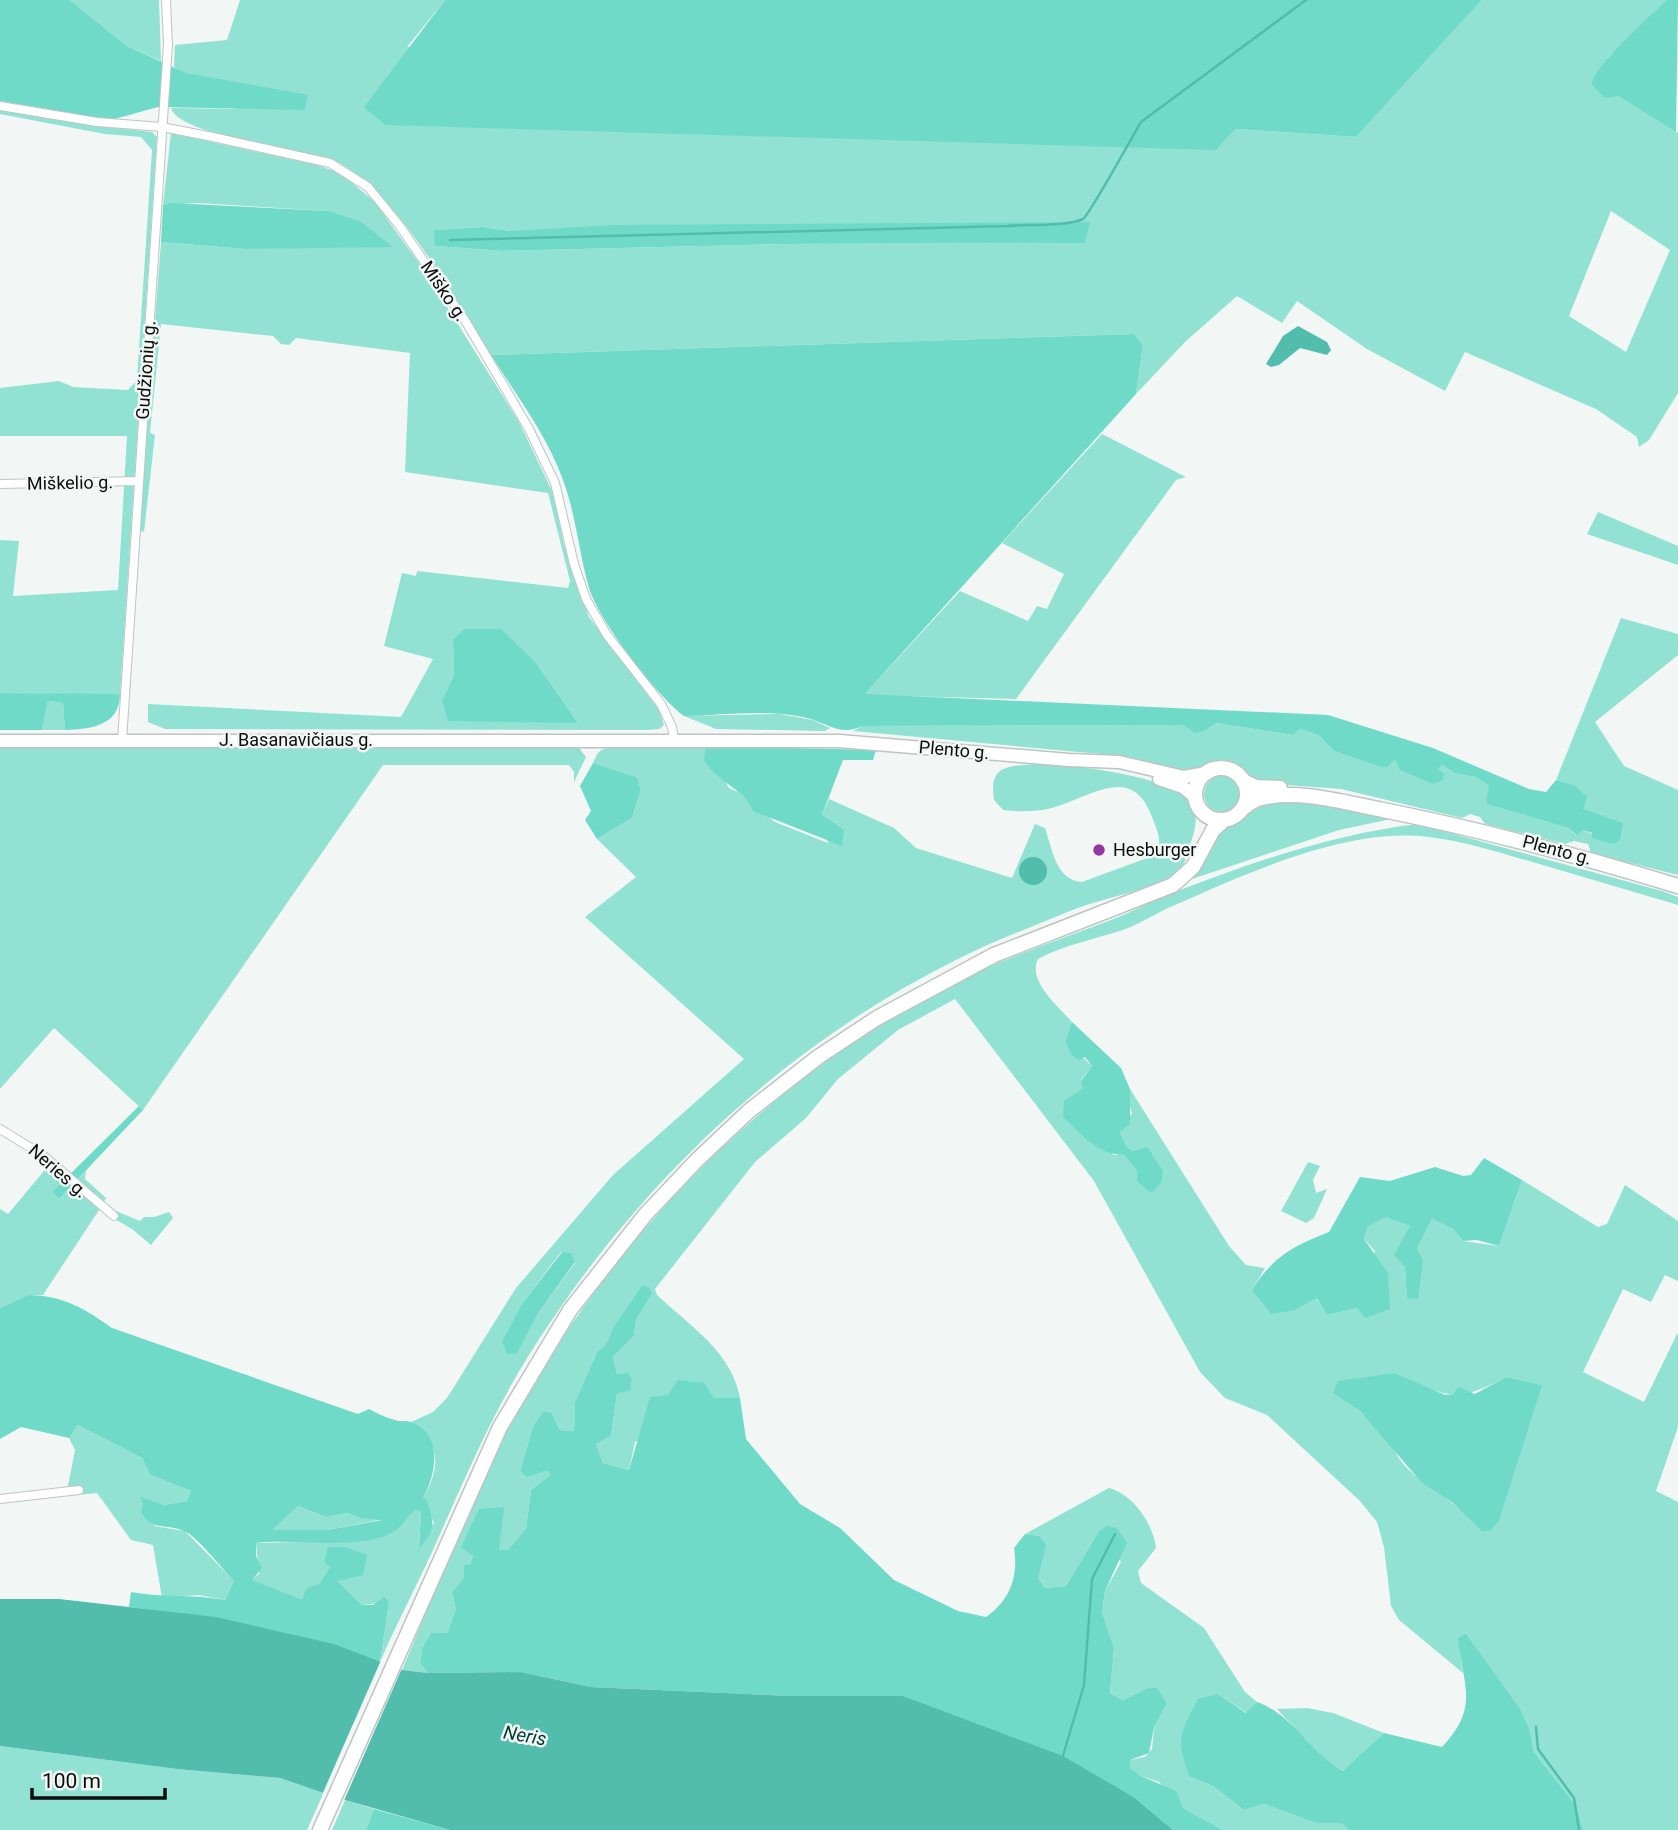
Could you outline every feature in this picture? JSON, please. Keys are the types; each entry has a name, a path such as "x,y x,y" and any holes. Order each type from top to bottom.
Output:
{"highway":[{"path":"320,1830 495,1436 551,1339 636,1225 724,1133 818,1057 915,995 1021,943 1159,892 1183,877 1193,867 1213,830 1243,808 1247,795 1243,781 1231,770 1214,769 1198,784 1202,830 1183,877"},
{"name":"Plento g.","path":"1243,781 1265,788 1346,794 1434,819 1559,849 1678,886"},
{"name":"Plento g.","path":"1243,808 1266,797 1307,797 1434,819"},
{"path":"1198,804 1207,816 1224,820"}],"main road":[{"name":"J. Basanavičiaus g.","path":"0,741 674,739"},
{"name":"Plento g.","path":"674,739 839,741 1119,762 1184,777 1207,773"},
{"name":"Plento g.","path":"1069,760 1159,779 1183,787 1198,804"}],"street":[{"name":"Gudžionių g.","path":"122,741 168,44 166,0"},
{"name":"Miško g.","path":"0,106 97,122 162,127 330,163 368,187 399,225 466,323 529,429 555,483 574,564 586,599 607,635 660,704 672,727 674,739"},
{"name":"Miškelio g.","path":"0,484 139,481"},
{"name":"Neries g.","path":"0,1129 44,1156 114,1216"},
{"path":"0,1499 79,1490"}],"shaded area":[{"path":"0,0 70,0 127,46 186,73 308,95 305,110 158,107 111,120 0,101"},
{"path":"70,0 159,0 161,61 127,46"},
{"path":"240,0 445,0 407,47 1235,129 1356,137 1482,0 1666,0 1607,59 1618,96 1678,133 1678,393 1649,440 1639,447 1637,437 1596,409 1465,352 1445,391 1367,349 1297,301 1282,323 1237,296 1186,341 1136,394 1143,345 1134,334 491,355 422,247 401,219 357,175 335,161 320,156 219,134 179,118 171,108 236,109 174,67 175,45 227,40","holes":["1611,211 1670,250 1626,352 1569,316","482,227 510,231 1085,243 781,244 503,251 435,246 435,230"]},
{"path":"445,0 1482,0 1356,137 1235,129 1216,150 385,125 364,107"},
{"path":"1666,0 1678,0 1676,132 1618,96 1605,98 1592,85 1601,66 1611,54"},
{"path":"0,105 106,127 152,132 157,137 120,695 0,693 0,540 19,541 13,596 118,590 127,436 0,436 0,388 59,381 73,387 128,390 137,380 152,150 141,137 105,134 0,114"},
{"path":"171,133 317,165 340,173 374,201 424,270 519,422 553,493 564,545 589,617 659,710 664,725 659,729 648,730 165,729 148,722 148,704 401,717 433,659 384,646 402,573 416,576 417,571 568,588 570,581 548,493 405,472 410,353 296,338 289,345 281,344 273,336 161,324 150,433 155,435 144,532 139,530 161,242 245,249 392,246 329,211 198,203 163,205","holes":["464,629 537,664 578,723 442,700 454,675 453,639"]},
{"path":"170,203 329,211 361,222 393,247 245,249 161,242 163,205"},
{"path":"1090,222 1085,243 781,244 503,251 435,246 434,230 482,227 510,231 613,225"},
{"path":"1134,334 1143,345 1136,394 865,694 1328,715 1433,748 1529,789 1546,792 1556,780 1574,785 1587,797 1583,809 1623,823 1620,840 1614,844 1592,838 1592,833 1583,830 1577,835 1568,828 1486,804 1489,785 1475,777 1454,773 1442,765 1438,769 1444,774 1443,780 1433,784 1400,770 1395,759 1388,767 1380,767 1334,751 1318,735 1300,729 1293,735 1216,723 1204,731 1194,733 1183,725 862,726 842,730 811,719 780,714 684,716 659,692 604,619 589,588 567,493 556,463 549,447 491,355"},
{"path":"1102,434 1186,477 1176,480 1016,699 864,695 960,591 1028,621 1037,606 1047,609 1064,574 1002,543"},
{"path":"1598,512 1678,546 1678,565 1587,534"},
{"path":"1621,618 1678,634 1678,655 1595,722 1624,766 1678,790 1678,875 1591,853 1588,844 1574,841 1565,844 1485,824 1480,817 1470,814 1462,818 1341,789 1260,783 1234,765 1223,763 1198,772 1181,773 1122,756 853,731 862,726 1183,725 1194,733 1216,723 1293,735 1300,729 1318,735 1334,751 1380,767 1388,767 1395,758 1438,769 1442,765 1454,773 1475,777 1490,785 1486,804 1568,828 1576,835 1583,830 1614,844 1583,809 1574,785 1556,780"},
{"path":"464,629 501,629 537,664 578,723 448,721 442,700 454,675 453,639"},
{"path":"0,693 120,695 115,713 94,727 65,730 63,703 48,701 42,730 0,730"},
{"path":"48,701 63,703 65,730 42,730"},
{"path":"779,714 813,720 830,728 825,731 716,729 684,716"},
{"path":"706,746 729,788 738,792 775,822 828,843 822,815 829,799 894,828 916,848 1012,878 1035,824 1045,828 1061,870 1073,880 1082,882 1156,854 1159,840 1144,800 1133,791 1122,787 1109,788 1046,809 1003,810 994,800 994,782 999,772 1013,766 1064,765 1156,782 1178,791 1190,800 1196,815 1195,826 1186,860 1174,874 1151,886 1082,906 968,954 890,996 828,1036 770,1080 714,1129 663,1181 614,1236 570,1294 516,1377 480,1446 380,1662 389,1602 362,1605 338,1581 331,1566 319,1584 302,1599 251,1580 259,1574 256,1543 348,1541 381,1537 415,1510 421,1512 419,1547 434,1523 423,1498 433,1476 435,1457 428,1439 411,1422 433,1412 447,1398 516,1288 613,1175 744,1059 585,917 636,877 597,839 632,818 641,790 637,777 593,763 600,751 613,747","holes":["561,1252 575,1263 537,1315 502,1341 521,1305"]},
{"path":"706,746 876,750 873,760 843,760 822,815 844,830 842,846 753,811 750,804 704,760"},
{"path":"0,748 579,748 586,757 574,782 574,772 569,765 383,765 143,1110 54,1028 0,1089"},
{"path":"593,763 637,777 641,790 632,818 597,839 585,820 591,811 580,786"},
{"path":"1222,776 1235,781 1240,794 1235,807 1222,812 1209,807 1204,794 1209,781"},
{"path":"1273,800 1320,803 1396,818 1339,830 1192,879 1207,849 1224,826 1240,820 1250,808"},
{"path":"1417,824 1662,891 1678,897 1678,905 1455,841 1397,836 1365,839 1299,855 1234,879 1129,927 1048,954 1038,959 1037,976 1046,993 1072,1022 1065,1041 1092,1066 1081,1080 1113,1155 1124,1155 1137,1171 1162,1171 1147,1146 1133,1151 1127,1147 1120,1132 1132,1113 1128,1100 1130,1089 1229,1246 1246,1265 1265,1268 1252,1290 1296,1310 1317,1298 1327,1315 1357,1308 1375,1251 1364,1239 1366,1227 1386,1216 1410,1226 1405,1267 1407,1298 1417,1249 1432,1219 1453,1229 1463,1241 1499,1246 1522,1180 1598,1227 1607,1224 1625,1185 1678,1221 1678,1281 1665,1275 1651,1302 1623,1289 1583,1372 1644,1402 1678,1332 1678,1427 1656,1491 1678,1502 1678,1830 1583,1830 1577,1807 1534,1752 1530,1731 1460,1654 1463,1673 1399,1620 1391,1606 1384,1547 1377,1522 1360,1501 1267,1415 1225,1398 1200,1372 1094,1181 955,999 898,1030 838,1079 806,1118 755,1162 655,1289 657,1295 719,1353 735,1382 740,1398 714,1398 635,1442 629,1470 603,1463 596,1444 611,1436 617,1394 631,1389 632,1379 617,1374 613,1357 634,1336 636,1320 652,1294 613,1328 606,1344 597,1352 575,1402 574,1431 560,1430 551,1412 543,1411 533,1426 520,1471 547,1470 550,1475 531,1490 526,1528 508,1550 473,1556 464,1577 452,1592 456,1609 447,1633 431,1633 422,1648 420,1663 428,1673 402,1670 478,1488 530,1389 576,1318 626,1251 682,1188 742,1130 807,1076 876,1028 969,976 1234,870 1294,850","holes":["1395,1373 1450,1394 1474,1391 1506,1377 1541,1385 1499,1521 1491,1531 1483,1532 1464,1512 1420,1480 1399,1459 1392,1444 1380,1431 1346,1402"]},
{"path":"1072,1022 1121,1068 1130,1089 1130,1124 1120,1132 1127,1147 1133,1151 1147,1146 1163,1171 1161,1183 1151,1193 1137,1181 1137,1171 1124,1155 1098,1147 1063,1117 1064,1101 1083,1088 1081,1081 1092,1066 1085,1057 1079,1060 1072,1055 1065,1041"},
{"path":"139,1106 143,1110 59,1199 52,1192"},
{"path":"1484,1158 1522,1180 1499,1246 1477,1240 1463,1241 1453,1229 1432,1219 1417,1249 1423,1260 1418,1299 1407,1298 1405,1267 1394,1255 1410,1226 1386,1217 1367,1227 1364,1239 1388,1273 1390,1309 1365,1318 1357,1308 1327,1315 1317,1298 1296,1310 1271,1314 1252,1290 1268,1269 1285,1254 1329,1232 1360,1177 1390,1181 1435,1167 1463,1176 1471,1175"},
{"path":"1308,1162 1320,1166 1313,1180 1316,1193 1327,1189 1314,1218 1306,1223 1281,1211"},
{"path":"49,1165 65,1180 52,1192 59,1199 86,1171 85,1179 106,1198 102,1205 140,1221 144,1217 169,1212 173,1218 151,1245 132,1229 99,1210 43,1295 28,1295 0,1308 0,1209 8,1214"},
{"path":"562,1252 571,1253 575,1262 537,1315 517,1353 507,1354 502,1341 521,1305"},
{"path":"642,1286 649,1287 652,1294 636,1320 634,1336 613,1357 617,1374 628,1373 632,1379 631,1390 617,1394 611,1436 596,1444 603,1463 629,1470 650,1397 668,1395 678,1380 704,1383 714,1398 740,1398 746,1439 800,1504 840,1528 894,1580 958,1611 986,1617 1006,1596 1015,1569 1014,1548 1025,1534 1039,1536 1046,1545 1038,1578 1045,1588 1066,1586 1099,1531 1107,1526 1117,1528 1127,1543 1105,1591 1102,1612 1114,1649 1110,1693 1123,1700 1148,1688 1157,1688 1167,1704 1154,1727 1149,1753 1130,1760 1130,1768 1141,1776 1176,1791 1183,1808 1223,1830 1173,1830 1135,1798 903,1696 791,1696 591,1687 521,1672 428,1673 420,1663 422,1648 431,1633 447,1633 456,1609 452,1592 464,1577 464,1565 470,1564 473,1556 461,1547 479,1509 504,1507 499,1550 508,1550 526,1528 531,1490 550,1475 547,1470 527,1477 520,1471 533,1426 543,1411 551,1412 560,1430 574,1431 575,1402 597,1352 606,1344 613,1328"},
{"path":"28,1295 63,1300 83,1309 112,1328 358,1414 369,1409 397,1421 409,1421 422,1428 433,1445 434,1467 423,1498 427,1500 432,1526 429,1536 419,1549 421,1512 415,1510 396,1530 366,1541 256,1543 256,1556 262,1568 252,1580 302,1599 307,1588 319,1584 330,1567 324,1562 328,1547 345,1547 367,1555 363,1575 338,1581 362,1605 373,1605 384,1597 389,1602 380,1662 288,1634 193,1615 129,1607 131,1592 225,1600 234,1581 189,1534 155,1525 145,1518 141,1512 141,1497 163,1505 187,1501 191,1491 150,1475 142,1458 78,1425 69,1438 21,1427 0,1439 0,1308","holes":["298,1506 325,1517 347,1513 360,1518 382,1520 327,1530 272,1530"]},
{"path":"1395,1373 1445,1395 1453,1394 1459,1387 1475,1394 1506,1377 1542,1385 1499,1521 1491,1531 1483,1532 1453,1503 1422,1483 1361,1412 1333,1393 1338,1381"},
{"path":"78,1425 142,1458 150,1475 191,1491 187,1501 163,1505 154,1526 185,1531 234,1581 225,1600 199,1595 162,1598 153,1545 131,1540 97,1493 66,1496 75,1450 69,1438"},
{"path":"1109,1488 1134,1504 1151,1529 1156,1548 1138,1571 1141,1583 1204,1628 1245,1692 1257,1702 1247,1713 1218,1694 1190,1777 1213,1786 1244,1810 1264,1804 1316,1823 1341,1823 1349,1830 1223,1830 1183,1808 1159,1782 1141,1776 1130,1768 1130,1760 1145,1757 1152,1749 1154,1727 1167,1704 1148,1688 1123,1700 1110,1693 1114,1650 1102,1612 1105,1591 1121,1562 1099,1531 1066,1586 1045,1588 1038,1578 1039,1536 1025,1534"},
{"path":"298,1506 324,1517 347,1513 360,1518 384,1519 327,1530 271,1530"},
{"path":"1466,1634 1520,1709 1530,1731 1534,1752 1577,1807 1583,1830 1349,1830 1341,1823 1316,1823 1264,1804 1244,1810 1213,1786 1190,1777 1181,1745 1187,1720 1198,1699 1218,1694 1246,1713 1257,1702 1270,1708 1292,1725 1320,1754 1343,1771 1384,1733 1442,1747 1454,1733 1465,1708 1465,1684 1458,1638"},
{"path":"1307,1708 1333,1713 1384,1733 1344,1771 1326,1762 1277,1709"},
{"path":"0,1746 177,1769 280,1778 324,1792 307,1830 0,1830"},
{"path":"345,1800 374,1809 366,1830 332,1830"},
{"path":"374,1809 450,1830 366,1830"}],"water":[{"path":"1298,326 1327,342 1331,350 1327,355 1300,348 1279,365 1271,367 1266,364 1283,336"},
{"path":"1033,857 1043,861 1047,871 1043,881 1033,885 1023,881 1019,871 1023,861"},
{"name":"Neris","path":"0,1599 59,1599 216,1617 334,1644 402,1670 428,1673 521,1672 591,1687 791,1696 903,1696 1063,1756 1135,1798 1173,1830 450,1830 280,1778 177,1769 0,1746"}],"pier":[{"path":"382,1658 403,1666 343,1803 322,1795"}],"waterway":[{"path":"450,240 1076,222 1087,215 1141,122 1306,0"},
{"path":"1062,1759 1084,1685 1092,1579 1115,1534"},
{"path":"1536,1727 1538,1749 1574,1798 1579,1830"}],"place":[{"name":"Hesburger","path":"1099,850"}]}
